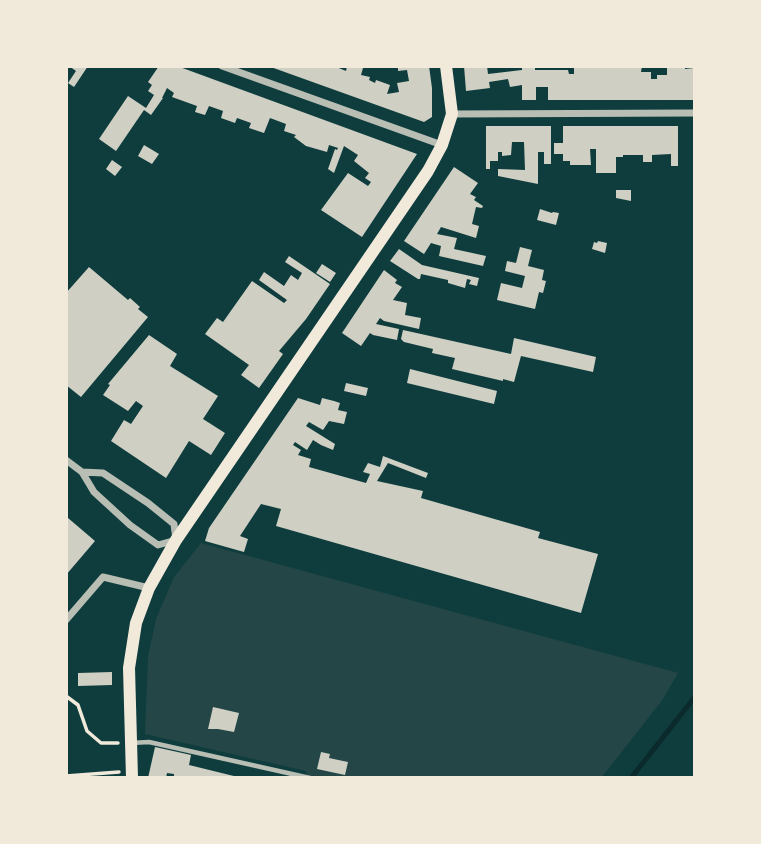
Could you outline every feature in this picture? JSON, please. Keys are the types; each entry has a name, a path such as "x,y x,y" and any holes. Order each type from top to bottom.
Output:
{"main road":[{"path":"132,775 129,668 136,623 149,588 176,540 428,171 442,145 452,114 446,66"}],"street":[{"path":"222,66 442,145"},
{"path":"452,114 695,113"},
{"path":"66,460 82,472 94,492 149,539 158,545 176,540 174,524 148,503 103,473 82,472"},
{"path":"66,620 103,576 149,588"}],"lane":[{"path":"131,743 149,742 310,778"}],"path":[{"path":"66,696 78,705 87,731 101,743 131,743"},
{"path":"66,776 132,775"}],"shaded area":[{"path":"201,543 678,673 663,699 602,777 307,777 306,771 145,734 148,656 156,619 174,577"}],"building":[{"path":"69,66 88,66 74,87 68,83 76,71"},
{"path":"159,66 177,66 417,154 362,237 321,210 348,173 368,186 371,182 365,178 369,173 354,161 358,155 344,146 334,173 328,169 335,149 338,148 329,145 327,152 306,146 294,137 296,135 284,131 286,124 270,118 264,133 249,128 251,123 237,118 235,123 221,118 223,111 209,106 205,115 195,112 197,106 172,97 174,93 167,88 151,115 144,110 116,151 99,139 128,96 146,108 154,95 148,91 152,85 148,82"},
{"path":"268,66 334,66 346,71 347,66 358,66 363,68 361,75 370,77 369,80 390,85 387,94 399,92 397,83 409,81 407,70 398,71 398,66 429,66 432,117 424,122"},
{"path":"464,66 487,66 488,74 535,66 535,70 568,70 569,74 574,74 574,68 642,66 641,72 651,72 651,79 657,79 657,75 667,75 667,66 685,66 685,69 694,68 694,100 548,100 548,87 536,87 536,100 522,100 522,85 510,87 508,79 489,82 490,88 466,91"},
{"path":"486,126 551,126 551,164 544,164 544,152 538,152 538,184 498,176 498,169 525,170 524,142 512,142 511,155 502,156 502,152 498,152 498,161 490,161 490,169 486,169"},
{"path":"563,126 678,126 678,166 671,166 671,154 652,155 652,162 643,162 643,155 623,155 616,157 616,173 596,173 596,149 590,149 591,165 570,165 570,161 563,161 563,154 554,154 554,143 563,143"},
{"path":"144,145 159,154 152,164 138,156"},
{"path":"112,160 122,167 115,176 106,169"},
{"path":"454,167 478,183 470,194 483,206 476,207 472,224 479,226 476,238 441,227 437,234 457,238 454,249 486,256 483,266 439,256 441,246 431,243 424,254 404,241"},
{"path":"616,190 631,190 631,201 616,198"},
{"path":"540,209 559,213 556,225 537,220"},
{"path":"594,242 607,243 605,253 592,249"},
{"path":"520,247 532,250 528,266 544,270 542,280 546,281 543,293 539,292 535,309 497,300 501,283 522,288 525,276 505,271 507,261 516,263"},
{"path":"399,249 422,265 479,278 477,286 469,284 471,280 467,279 465,288 448,283 448,280 421,274 418,279 390,261"},
{"path":"289,256 330,284 306,319 279,351 283,354 259,388 241,375 249,365 205,334 217,318 223,322 252,281 284,303 287,300 259,280 264,272 284,286 291,275 298,280 302,273 285,262"},
{"path":"322,264 336,273 330,282 316,273"},
{"path":"89,267 128,300 130,298 148,317 81,397 66,385 66,293"},
{"path":"384,270 402,287 393,300 407,303 405,315 421,318 419,329 380,318 376,324 399,329 397,340 370,333 361,346 342,333"},
{"path":"403,330 511,354 514,338 596,357 593,372 521,356 514,382 503,381 452,369 455,358 432,353 433,349 404,342 401,339"},
{"path":"149,335 177,354 170,366 218,396 203,419 225,433 211,455 189,441 166,478 111,441 124,420 131,424 143,406 136,401 128,411 103,395 110,385 108,384"},
{"path":"410,369 497,391 494,404 407,383"},
{"path":"346,383 368,388 366,396 344,391"},
{"path":"298,398 320,405 322,398 334,401 340,403 338,410 347,412 344,424 329,421 323,430 309,422 306,426 335,444 333,450 313,440 307,450 295,442 293,445 301,450 298,455 311,459 309,467 366,483 370,474 363,472 368,463 380,467 383,456 428,473 426,478 388,463 377,481 423,491 421,498 540,532 538,538 598,554 581,613 276,526 281,509 261,504 240,536 248,539 244,552 205,541 209,528"},
{"path":"68,518 95,541 66,575 66,520"},
{"path":"112,672 112,685 78,686 78,673"},
{"path":"213,707 239,713 234,732 208,729"},
{"path":"155,747 191,755 189,765 242,778 174,778 174,774 167,773 166,778 148,778"},
{"path":"321,752 330,754 329,758 348,762 345,775 317,769"}],"waterway":[{"path":"631,778 694,698"}]}
